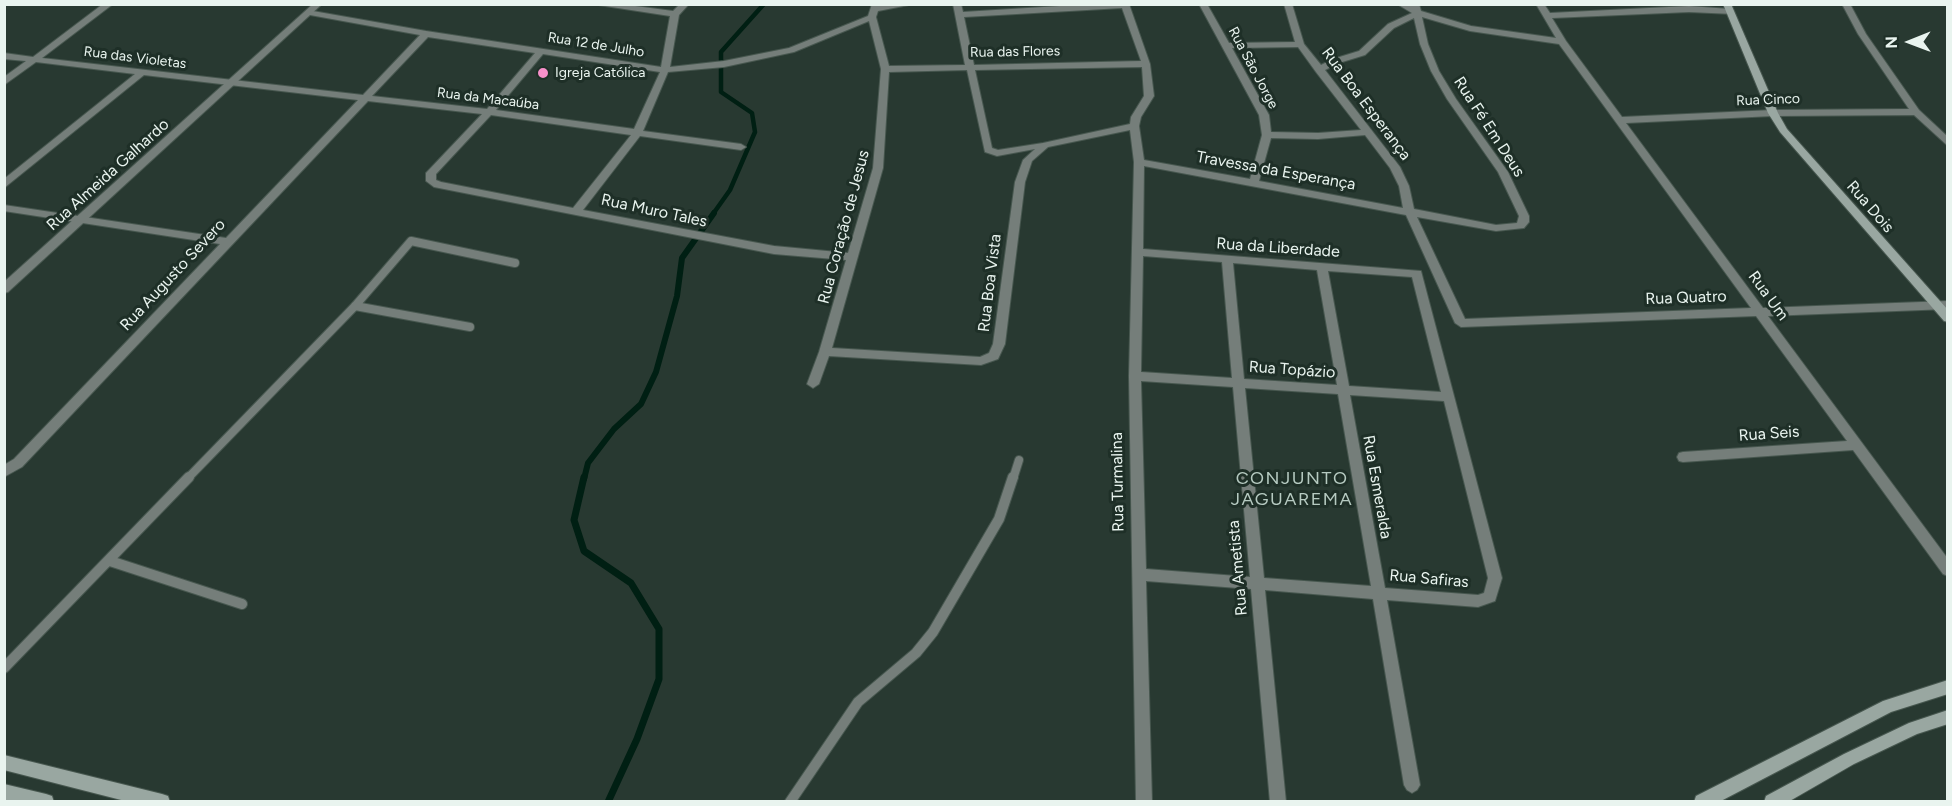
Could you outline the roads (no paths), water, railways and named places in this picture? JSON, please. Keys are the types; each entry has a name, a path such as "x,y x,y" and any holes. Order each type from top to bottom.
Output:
{"main road":[{"name":"Rua Dois","path":"1729,8 1773,113 1783,130 1942,305 1947,318"},
{"path":"1702,801 1888,706 1947,687"},
{"path":"1772,801 1849,759 1914,728 1947,717"},
{"path":"4,762 162,801"},
{"path":"4,792 46,801"}],"street":[{"path":"4,82 109,4"},
{"name":"Rua Almeida Galhardo","path":"4,289 318,4"},
{"path":"596,4 675,14"},
{"path":"577,210 638,132 665,70 675,14 685,4"},
{"name":"Rua 12 de Julho","path":"310,12 426,34 665,70 724,64 791,50 874,10 910,4"},
{"path":"957,4 959,15 970,66 990,152 1045,145 1134,126 1136,117 1149,96 1146,64 1125,5 959,15"},
{"name":"Rua São Jorge","path":"1203,4 1264,115 1268,135 1254,182"},
{"name":"Rua Boa Esperança","path":"1288,4 1300,44 1395,167 1404,186 1409,210 1461,323"},
{"path":"1401,4 1491,33 1562,42"},
{"name":"Rua Um","path":"1540,4 1562,42 1947,570"},
{"path":"1846,4 1862,34 1916,112 1947,143"},
{"path":"1547,16 1616,8 1729,8"},
{"path":"1319,70 1336,61 1362,54 1397,21 1416,9"},
{"name":"Rua Fé Em Deus","path":"1409,210 1496,228 1520,226 1524,222 1524,216 1503,172 1435,71 1424,44 1416,9"},
{"name":"Rua Coração de Jesus","path":"813,384 825,352 878,168 885,69 874,10"},
{"name":"Rua Augusto Severo","path":"4,472 18,463 426,34"},
{"path":"1227,46 1300,44"},
{"path":"489,112 542,50"},
{"path":"4,56 35,60"},
{"name":"Rua das Violetas","path":"35,60 232,83"},
{"name":"Rua das Flores","path":"885,69 1146,64"},
{"path":"4,185 141,73"},
{"name":"Rua da Macaúba","path":"232,83 489,112 741,147"},
{"name":"Rua Muro Tales","path":"489,112 431,173 430,181 774,250 853,257"},
{"name":"Rua Cinco","path":"1620,120 1773,113 1916,112"},
{"name":"Rua Turmalina","path":"1134,126 1139,162 1135,376 1144,801"},
{"path":"1268,135 1318,136 1367,132"},
{"name":"Rua Boa Vista","path":"825,352 981,361 994,356 999,344 1022,171 1034,153 1045,145"},
{"name":"Travessa da Esperança","path":"1139,162 1409,210"},
{"path":"4,208 227,242"},
{"name":"Rua da Liberdade","path":"1136,252 1417,273"},
{"name":"Rua Ametista","path":"1227,259 1278,801"},
{"name":"Rua Esmeralda","path":"1322,266 1412,785"},
{"name":"Rua Safiras","path":"1138,574 1478,601 1490,597 1494,590 1495,578 1417,273"},
{"name":"Rua Quatro","path":"1461,323 1942,305"},
{"name":"Rua Topázio","path":"1135,376 1447,397"},
{"name":"Rua Seis","path":"1683,457 1858,445"}],"lane":[{"path":"4,668 355,306 411,241 514,264"},
{"path":"355,306 470,327"},
{"path":"790,801 858,702 916,653 933,632 999,519 1019,460"},
{"path":"110,561 242,604"}],"waterway":[{"path":"713,214 730,190 755,132 752,113 721,92 721,52 764,4"},
{"path":"584,479 588,463 614,429 641,404 656,372 677,296 682,258 714,213"},
{"path":"584,477 574,520 584,551 631,583 659,629 659,679 637,739 608,802"}],"place":[{"name":"Igreja Católica","path":"543,73"}],"district":[{"name":"CONJUNTO JAGUAREMA","path":"1292,489"}]}
